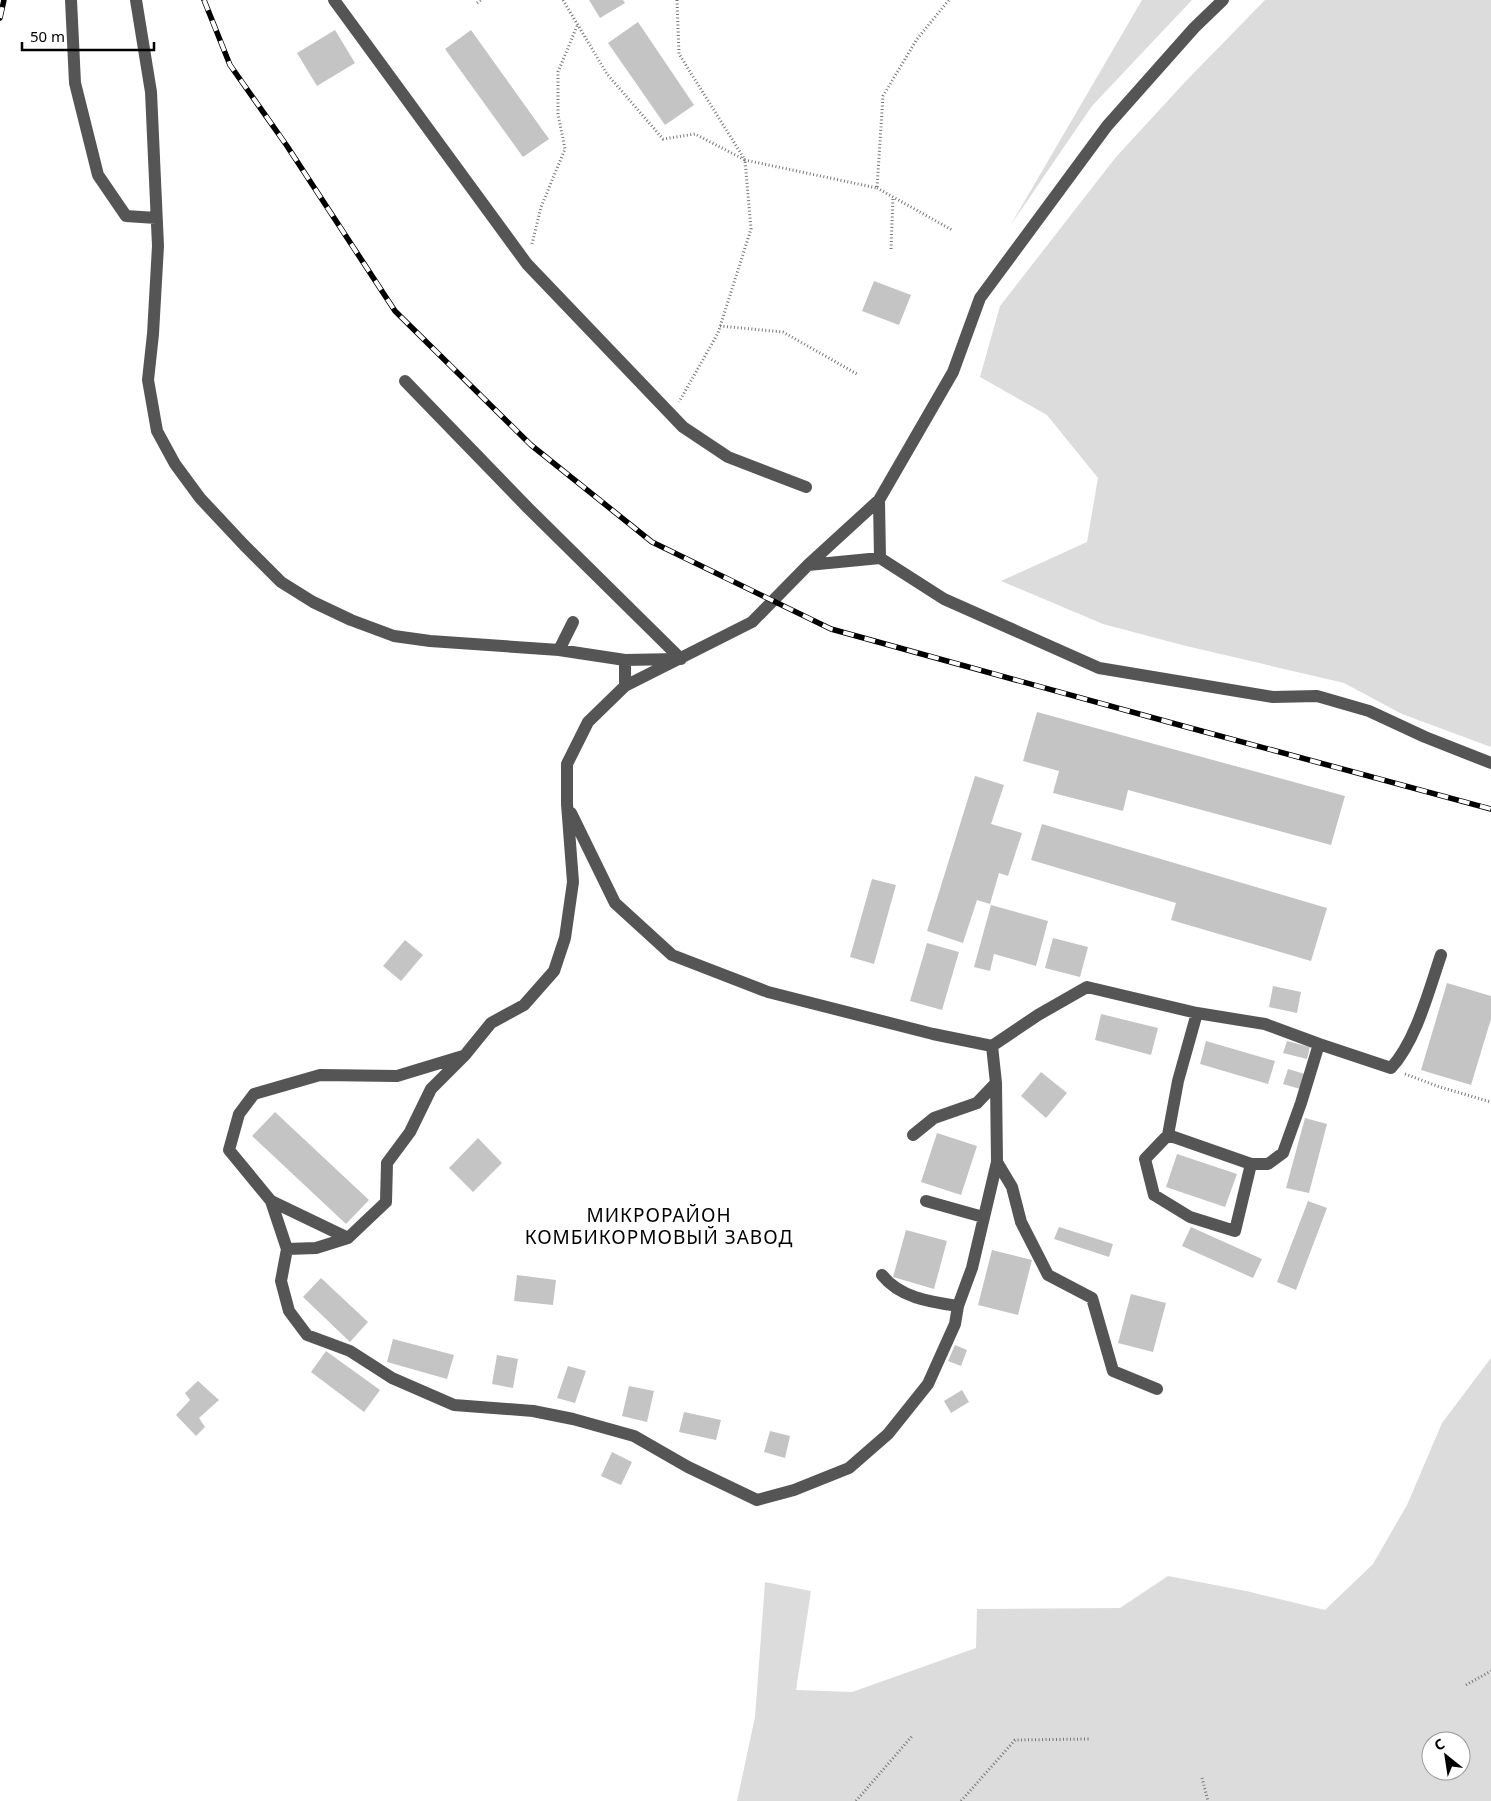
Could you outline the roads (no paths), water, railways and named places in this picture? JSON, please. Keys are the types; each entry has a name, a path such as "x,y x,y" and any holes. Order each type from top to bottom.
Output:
{"street":[{"path":"71,0 75,83 98,175 126,216 156,218"},
{"path":"136,0 151,92 158,246 148,380 157,431 175,464 195,491 281,582 313,602 350,620 394,636 430,641 559,650 624,660 681,659"},
{"path":"334,0 527,264 682,427 728,457 806,487"},
{"path":"287,1249 316,1248 348,1238 386,1202 387,1163 410,1132 431,1089 465,1055 491,1023 524,1005 554,971 565,938 573,882 566,804 567,764 588,722 625,686 752,622 808,565 879,500 953,372 980,298 1107,126 1194,28 1223,0"},
{"path":"405,381 528,508 681,659"},
{"path":"879,500 880,558"},
{"path":"808,565 880,558 944,599 1099,668 1272,697 1317,696 1369,711 1424,737 1491,763"},
{"path":"559,650 573,622"},
{"path":"624,660 625,686"},
{"path":"566,804 615,903 672,955 768,992 933,1034 992,1046 1038,1015 1087,987 1197,1013 1265,1024 1391,1068 1400,1058 1422,1010 1441,955"},
{"path":"1197,1013 1178,1081 1168,1135 1145,1159 1154,1195 1190,1217 1236,1231 1251,1164"},
{"path":"1168,1135 1251,1164 1268,1164 1283,1153 1319,1044"},
{"path":"465,1055 397,1076 320,1075 254,1094 239,1114 229,1150 270,1201 287,1249 281,1281 289,1311 307,1335 350,1351 392,1378 454,1405 532,1411 573,1419 634,1436 688,1467 757,1500 794,1490 849,1468 888,1434 928,1384 955,1324 958,1306 972,1268 998,1162 996,1083 992,1046"},
{"path":"913,1135 934,1118 977,1103 996,1083"},
{"path":"998,1162 1012,1188 1021,1222 1048,1275 1092,1298 1113,1372 1157,1389"},
{"path":"270,1201 348,1238"},
{"path":"926,1201 984,1217"},
{"path":"882,1275 891,1286 926,1301 958,1306"}],"railway":[{"path":"0,18 4,0"},
{"path":"204,0 230,65 287,146 395,311 531,445 652,542 831,629 1491,809"}],"district":[{"name":"МИКРОРАЙОН КОМБИКОРМОВЫЙ ЗАВОД","path":"659,1226"}]}
